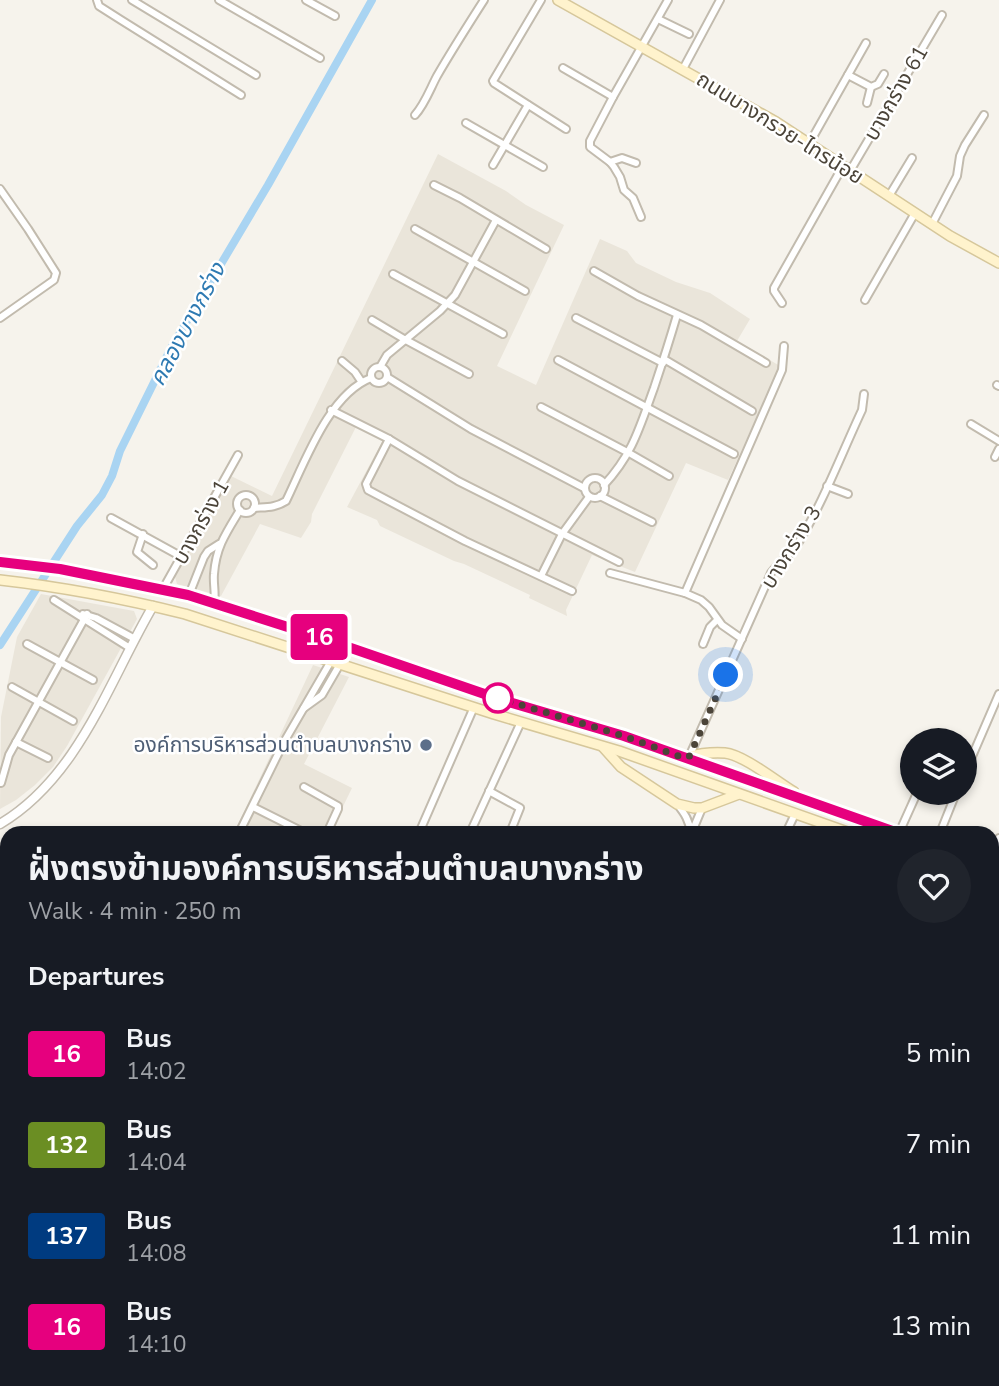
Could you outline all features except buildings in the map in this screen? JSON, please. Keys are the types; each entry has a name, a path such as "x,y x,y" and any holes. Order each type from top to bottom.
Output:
{"main road":[{"name":"ถนนบางกรวย-ไทรน้อย","path":"558,0 767,117 950,236 999,263"},
{"path":"0,562 60,569 188,595 499,699 687,757 878,826"},
{"path":"0,580 49,586 186,614 603,747 827,826"},
{"path":"603,747 628,772 677,804 702,808 739,794"},
{"path":"687,757 727,753 741,758 811,802"}],"street":[{"path":"97,0 99,6 241,95"},
{"path":"132,0 256,75"},
{"path":"219,0 320,58"},
{"path":"306,0 335,16"},
{"path":"415,115 484,0"},
{"path":"541,0 493,79 494,83 566,129"},
{"path":"641,217 633,198 624,190 620,177 610,162 593,151 590,145 597,127 668,0"},
{"path":"683,69 720,0"},
{"name":"บางกร่าง 61","path":"782,303 774,288 942,15"},
{"path":"658,19 690,34"},
{"path":"809,144 866,43"},
{"path":"563,68 614,97"},
{"path":"871,87 878,84 884,74"},
{"path":"848,75 871,87"},
{"path":"867,103 871,87"},
{"path":"493,165 528,105"},
{"path":"932,224 957,176 965,145 984,115"},
{"path":"466,123 543,167"},
{"path":"610,162 622,158 636,163"},
{"path":"889,196 912,158"},
{"path":"434,186 547,248"},
{"path":"0,189 56,274 54,280 0,318"},
{"path":"866,300 915,213"},
{"path":"387,377 379,383 372,381 371,371 380,367 387,355 448,304 496,220"},
{"path":"415,229 525,291"},
{"path":"594,271 638,296 701,325 766,363"},
{"path":"393,274 503,334"},
{"path":"604,485 629,453 647,408 677,315"},
{"path":"576,318 663,361 752,411"},
{"path":"372,320 469,374"},
{"path":"685,593 782,370 784,346"},
{"path":"342,360 361,381"},
{"path":"558,360 734,454"},
{"path":"380,367 386,371 387,377 471,429 584,488 589,496 600,496 605,489 598,478 589,480 584,488"},
{"path":"240,510 248,512 254,508 279,506 286,500 331,410 361,381 371,377"},
{"name":"บางกร่าง 3","path":"687,757 771,573 796,546 827,486 862,410 864,394"},
{"path":"541,407 669,476"},
{"path":"331,410 388,439 458,481 619,562"},
{"path":"971,424 999,440"},
{"path":"388,439 366,484 368,490 465,541 572,591"},
{"path":"995,457 999,449"},
{"name":"บางกร่าง 1","path":"163,589 238,455"},
{"path":"827,486 848,494"},
{"path":"240,510 237,503 244,495 252,497 254,508"},
{"path":"541,576 562,534 589,496"},
{"path":"600,496 652,522"},
{"path":"214,603 219,544 240,510"},
{"path":"111,518 182,557"},
{"path":"143,534 136,552 153,565"},
{"path":"188,595 204,557 219,544"},
{"path":"610,573 685,593 701,600 717,620 742,639"},
{"path":"196,578 214,580"},
{"path":"54,600 135,639"},
{"path":"0,824 39,795 73,753 153,606"},
{"path":"85,617 130,648"},
{"path":"1,783 9,755 85,617"},
{"path":"703,644 710,627 717,620"},
{"path":"27,644 93,680"},
{"path":"243,826 302,709 322,695 336,663"},
{"path":"12,687 73,721"},
{"path":"977,745 999,694"},
{"path":"422,826 474,707"},
{"path":"473,826 521,722"},
{"path":"698,737 698,744 706,754"},
{"path":"16,742 48,758"},
{"path":"304,786 338,806 330,826"},
{"path":"489,791 520,808 513,826"},
{"path":"677,804 686,814 690,826"},
{"path":"901,826 911,805"},
{"path":"943,826 951,805"},
{"path":"253,807 291,826"},
{"path":"694,826 702,808"},
{"path":"789,826 795,814"}],"shaded area":[{"path":"438,154 564,225 497,366 536,385 600,239 627,251 636,263 676,282 710,293 750,319 737,341 780,366 728,480 686,463 635,572 592,555 566,610 567,616 529,598 530,595 380,526 377,520 347,507 383,440 356,427 301,538 260,524 221,596 177,584 175,577 231,476 272,496"},
{"path":"41,594 134,611 137,619 53,767 35,785 0,809 1,717 17,637"},
{"path":"313,665 349,677 304,764 352,788 333,826 237,826"}],"waterway":[{"name":"คลองบางกร่าง","path":"0,645 77,526 102,495 120,451 171,348 268,185 372,0"}],"bus line":[{"name":"16","path":"0,562 60,569 188,595 499,699 624,736 878,826"}],"place":[{"name":"องค์การบริหารส่วนตำบลบางกร่าง","path":"426,745"}],"route":[{"path":"498,698 624,736 684,758 689,757 726,675"}]}
